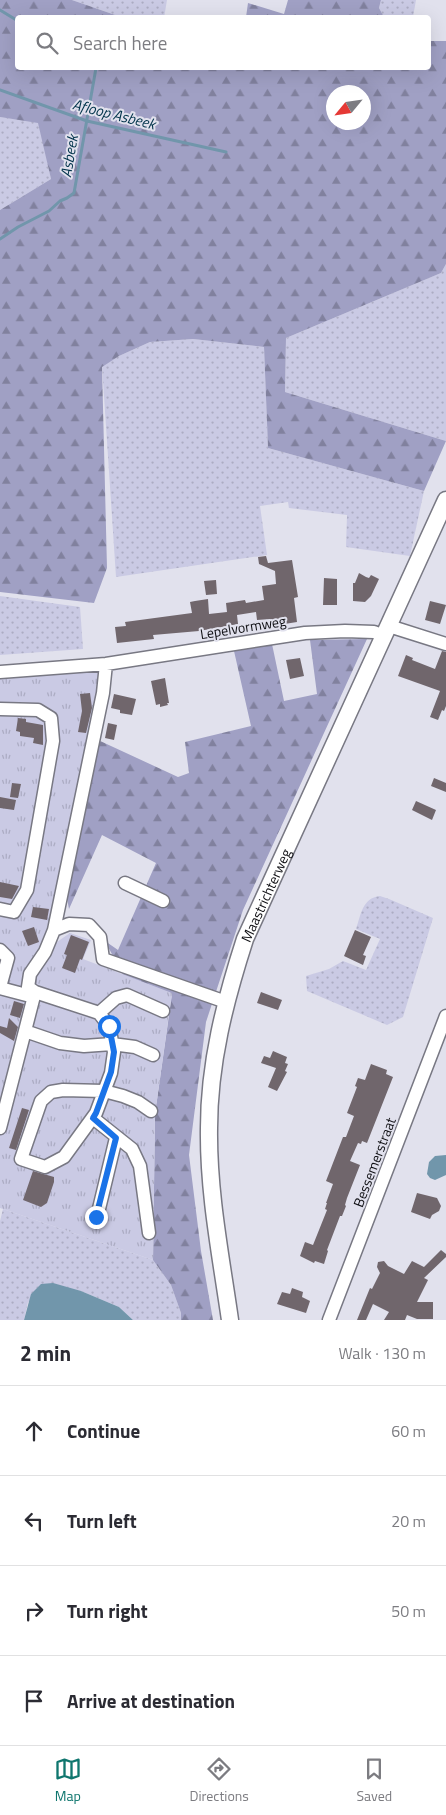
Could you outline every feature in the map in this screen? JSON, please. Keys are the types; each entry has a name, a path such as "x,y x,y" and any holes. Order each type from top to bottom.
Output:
{"main road":[{"name":"Maastrichterweg","path":"230,1320 212,1193 209,1128 214,1056 226,1002 245,939 446,500"}],"street":[{"name":"Lepelvormweg","path":"0,672 106,664 305,633 386,631 446,644"},
{"path":"35,994 28,987 30,974 45,952 54,930 103,693 106,664"},
{"path":"0,709 38,710 51,718 53,741 26,890 14,912 0,909"},
{"path":"125,883 163,901"},
{"path":"54,930 69,924 89,925 100,936 103,960 226,1002"},
{"path":"0,950 8,958 0,987 35,994 99,1013 109,1026 114,1052 111,1072 104,1091 96,1113 64,1157 45,1167 21,1159 41,1101 51,1092 63,1090 104,1091 138,1102 151,1111"},
{"path":"0,1128 35,994"},
{"path":"99,1013 116,998 127,995 163,1011"},
{"name":"Bessemerstraat","path":"330,1320 446,1016"},
{"path":"25,1031 60,1043 84,1046 112,1044 135,1047 153,1055"},
{"path":"93,1118 132,1149 140,1166 149,1233"},
{"path":"96,1217 116,1138"}],"green space":[{"path":"0,0 72,0 115,15 15,15 15,70 431,70 431,41 446,41 446,264 441,273 286,338 285,392 446,441 424,491 268,448 264,347 193,339 150,342 119,356 102,367 107,568 94,603 0,592 0,210 51,179 38,123 0,117"},
{"path":"72,0 167,0 164,15 115,15"},
{"path":"288,0 381,0 379,8 383,15 246,15 248,3 284,14"},
{"path":"381,0 416,0 413,15 383,15 379,8"},
{"path":"0,117 39,122 51,179 0,210"},
{"path":"446,264 446,441 285,392 286,338 441,273"},
{"path":"193,339 264,347 268,448 424,491 410,556 346,547 347,515 289,508 288,502 260,506 267,555 116,577 102,366 150,342"},
{"path":"0,596 80,607 83,649 0,655"},
{"path":"367,639 243,910 206,1022 189,1155 201,1251 213,1320 181,1320 181,1313 171,1285 153,1260 155,1114 172,994 123,975 105,941 118,950 156,863 102,835 69,909 66,893 98,740 178,777 189,773 185,742 251,726 234,651 272,644 284,701 317,694 310,640"},
{"path":"100,671 82,777 41,953 70,933 91,940 83,959 172,993 155,1114 153,1260 0,1208 0,679"},
{"path":"380,896 433,918 403,1017 387,1025 307,991 306,976 329,969 343,961 366,970 380,939 356,929 363,908 369,900"},
{"path":"3,1209 153,1260 171,1285 181,1313 181,1320 133,1320 119,1307 81,1291 28,1302 24,1320 0,1320 0,1221"}],"shaded area":[{"path":"446,1155 446,1175 435,1180 430,1178 427,1174 429,1162 435,1156"},
{"path":"53,1283 81,1291 119,1307 133,1320 24,1320 31,1294 41,1284"}],"building":[{"path":"266,556 268,563 292,560 298,597 294,598 297,622 278,625 277,620 257,620 256,612 237,615 238,624 199,631 153,635 154,639 117,643 115,627 126,626 125,622 192,613 190,602 208,599 209,614 227,612 226,603 245,600 246,603 264,600 262,586 276,584 275,571 259,564 258,557"},
{"path":"359,573 369,578 371,575 379,579 371,596 365,602 353,601 353,583 355,583"},
{"path":"324,578 337,579 337,605 323,605"},
{"path":"216,580 217,594 206,595 204,581"},
{"path":"430,601 446,605 440,624 425,620"},
{"path":"442,651 446,652 446,706 438,720 430,717 440,691 398,676 406,655 413,658 412,660 435,669"},
{"path":"300,658 304,676 290,679 286,660"},
{"path":"165,678 169,703 160,707 160,704 156,705 151,681"},
{"path":"90,693 92,708 86,733 78,732 82,711 80,694"},
{"path":"114,694 136,699 132,715 120,713 120,710 111,708"},
{"path":"18,718 26,719 26,722 43,725 43,745 33,743 34,738 20,736 20,732 16,731"},
{"path":"108,723 117,725 114,740 105,738"},
{"path":"434,778 446,783 446,792 431,786"},
{"path":"12,783 21,784 18,798 10,797"},
{"path":"0,797 16,800 14,810 0,808"},
{"path":"416,801 436,810 432,820 412,810"},
{"path":"0,882 19,886 12,899 0,897"},
{"path":"33,907 49,909 47,920 31,917"},
{"path":"34,927 39,942 28,946 22,931"},
{"path":"355,930 371,937 363,955 366,956 363,965 344,956"},
{"path":"71,935 89,942 75,973 62,968 67,955 64,954"},
{"path":"261,992 282,1000 278,1010 257,1003"},
{"path":"14,1001 24,1004 20,1018 10,1015"},
{"path":"9,1018 18,1027 14,1041 0,1033 0,1026 7,1028"},
{"path":"273,1051 287,1057 285,1063 288,1064 285,1071 287,1072 277,1091 268,1087 276,1068 261,1063 264,1056 270,1058"},
{"path":"371,1064 387,1070 386,1074 393,1077 367,1143 362,1141 361,1144 358,1143 350,1161 360,1165 347,1198 346,1206 342,1216 340,1216 327,1250 324,1264 315,1261 314,1263 300,1256 305,1242 313,1245 327,1210 325,1209 326,1203 333,1184 326,1181 343,1137 346,1137 354,1116 347,1113 357,1087 355,1086 358,1078 365,1080"},
{"path":"22,1108 29,1110 16,1150 9,1148"},
{"path":"33,1171 54,1177 47,1203 41,1207 23,1200"},
{"path":"417,1193 437,1198 441,1206 439,1211 432,1215 430,1219 411,1212"},
{"path":"441,1250 446,1254 446,1257 424,1278 428,1280 417,1302 433,1302 433,1319 417,1319 407,1315 405,1320 384,1320 389,1312 373,1304 366,1320 357,1320 370,1288 372,1289 380,1273 377,1267 378,1262 384,1261 388,1266 404,1274 412,1261 424,1267"},
{"path":"292,1288 303,1292 302,1297 310,1301 306,1313 277,1304 282,1292 290,1294"}],"waterway":[{"name":"Asbeek","path":"0,10 15,19"},
{"name":"Asbeek","path":"0,239 49,211 60,201 74,193 96,70"},
{"name":"Afloop Asbeek","path":"0,90 87,121 226,152"}],"route":[{"path":"96,1217 116,1138 93,1118 111,1072 114,1052 109,1026"}]}
